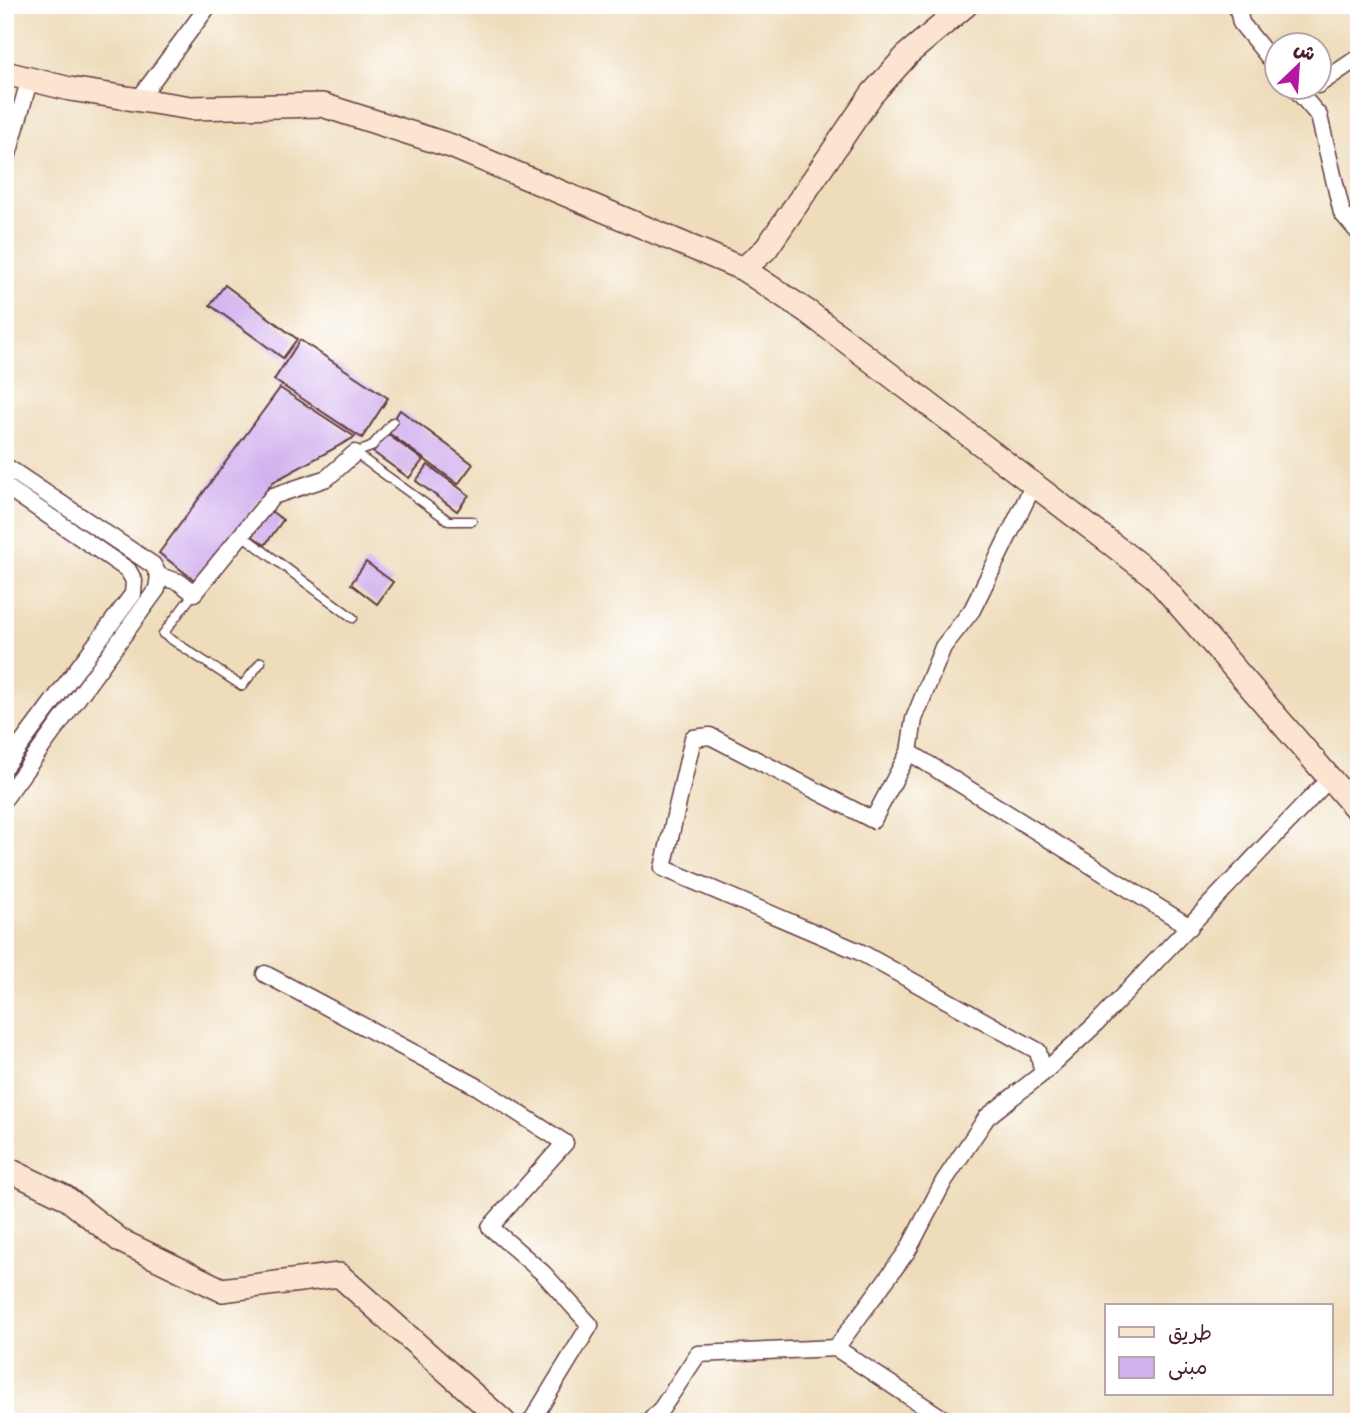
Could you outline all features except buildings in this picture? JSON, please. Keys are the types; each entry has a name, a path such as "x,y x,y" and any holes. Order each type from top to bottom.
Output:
{"main road":[{"path":"743,269 766,249 872,94 909,53 966,5"},
{"path":"5,73 70,89 191,108 322,105 451,146 743,269 808,312 1155,577 1359,812"},
{"path":"5,1168 65,1197 121,1241 222,1290 339,1275 504,1422"}],"street":[{"path":"138,100 209,5"},
{"path":"1237,5 1241,23 1262,49"},
{"path":"1332,74 1359,57"},
{"path":"5,165 30,78"},
{"path":"1313,102 1319,116 1342,213 1359,233"},
{"path":"159,576 179,582 194,593 273,496 327,478 355,453"},
{"path":"5,466 153,565 159,576 157,589 5,798"},
{"path":"5,486 128,570 134,581 132,594 5,766"},
{"path":"1033,486 972,610 943,647 914,719 909,752 873,820 710,736 694,738 663,868 860,952 1038,1051 1043,1073"},
{"path":"909,752 1190,927"},
{"path":"836,1348 908,1251 944,1181 987,1117 1043,1073 1190,927 1329,779"},
{"path":"265,974 478,1087 565,1143 490,1227 544,1273 590,1325 531,1422"},
{"path":"649,1422 698,1354 836,1348 948,1422"}],"lane":[{"path":"355,453 372,447 393,422"},
{"path":"355,453 449,521 472,521"},
{"path":"242,535 353,618"},
{"path":"194,593 163,634 242,686 261,662"}]}
